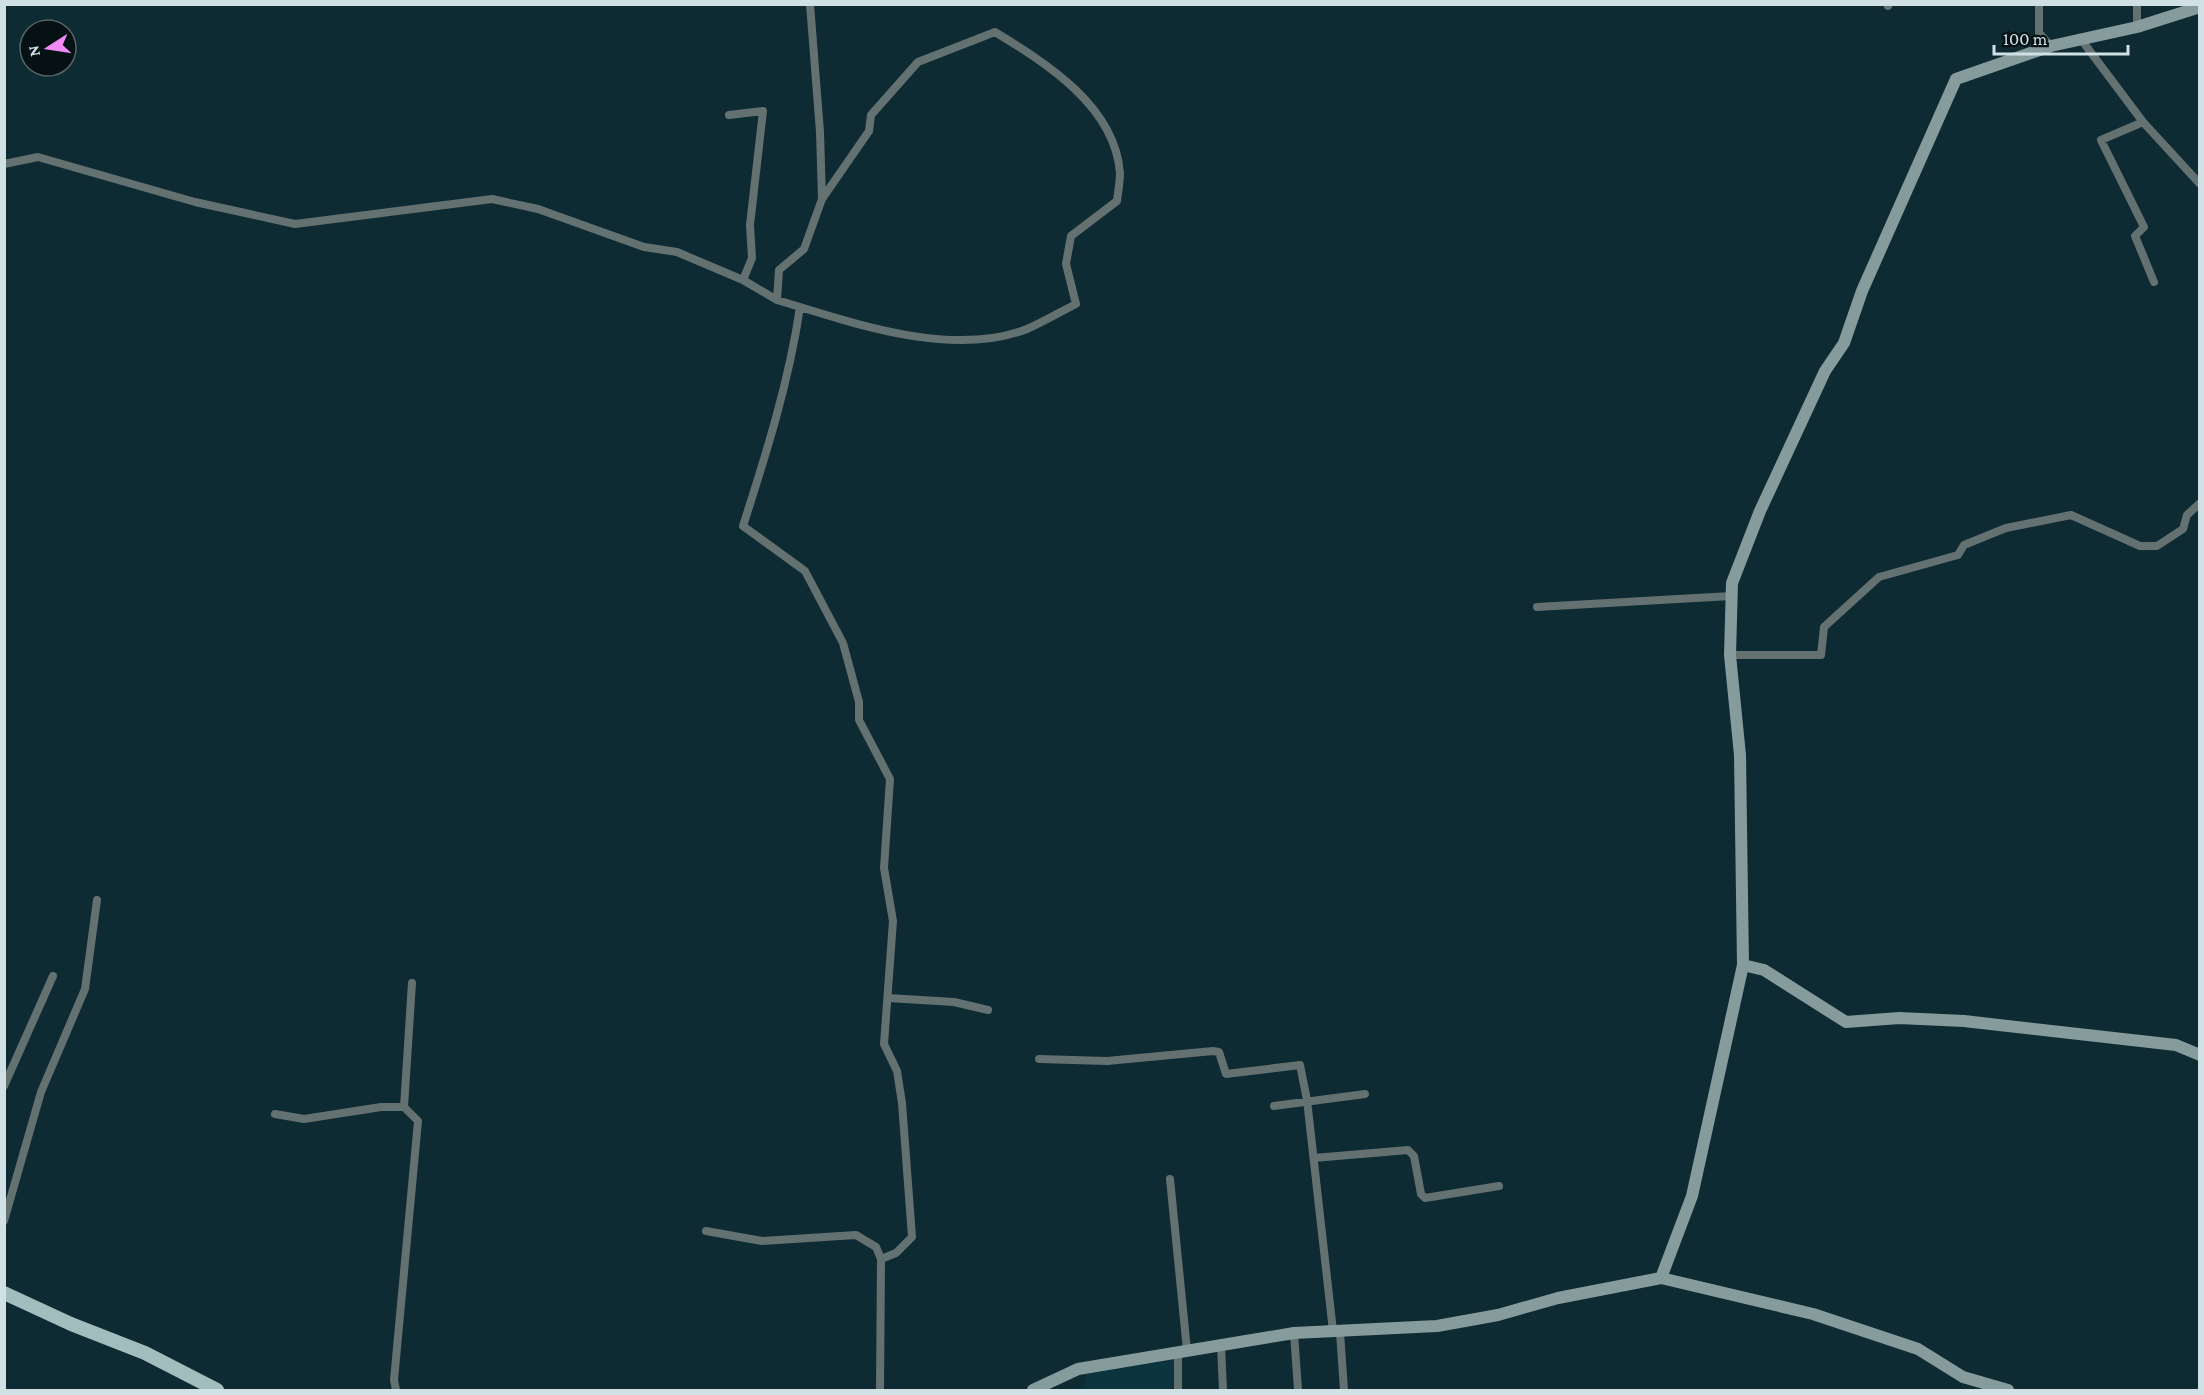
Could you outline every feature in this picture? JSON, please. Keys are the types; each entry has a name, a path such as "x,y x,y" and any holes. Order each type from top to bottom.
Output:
{"main road":[{"path":"4,1293 71,1324 145,1353 217,1390"}],"street":[{"path":"810,4 820,132 822,199"},
{"path":"2039,4 2039,33 2051,46"},
{"path":"2137,4 2137,27"},
{"path":"1661,1278 1692,1196 1743,965 1740,755 1730,655 1731,596 1732,583 1760,511 1825,371 1844,343 1862,291 1956,79 2051,46 2137,27 2199,7"},
{"path":"4,164 38,157 195,202 295,225 492,199 538,209 644,247 677,252 743,280 777,300 800,308 848,322 953,342 1025,330 1076,304 1066,264 1071,236 1117,201 1120,173 1113,143 1089,105 1051,67 995,32 918,62 871,115 868,131 822,199 804,249 779,270 777,300"},
{"path":"2080,38 2144,122 2199,184"},
{"path":"729,115 763,111 750,225 752,258 743,280"},
{"path":"2144,122 2101,140 2144,227 2135,236 2154,282"},
{"path":"800,308 789,369 765,458 743,526 805,571 843,643 859,702 859,720 890,779 884,868 892,921 884,1044 897,1071 902,1103 912,1237 896,1253 881,1259"},
{"path":"1730,655 1821,655 1824,627 1879,577 1958,555 1964,545 2006,528 2071,514 2140,546 2157,546 2183,529 2187,515 2199,503"},
{"path":"1537,607 1731,596"},
{"path":"4,1221 41,1092 85,989 97,900"},
{"path":"1743,965 1764,970 1846,1022 1899,1018 1964,1021 2176,1045 2199,1055"},
{"path":"4,1086 53,976"},
{"path":"404,1107 412,983"},
{"path":"888,998 954,1002 988,1010"},
{"path":"1039,1059 1107,1061 1219,1052 1226,1074 1300,1065 1307,1100 1344,1390"},
{"path":"1274,1106 1365,1094"},
{"path":"274,1114 304,1119 375,1108 404,1107 418,1121 395,1368 396,1390"},
{"path":"1314,1158 1408,1150 1414,1156 1421,1194 1425,1198 1498,1186"},
{"path":"1170,1179 1182,1351 1178,1390"},
{"path":"706,1231 762,1241 856,1235 876,1247 881,1259 880,1390"},
{"path":"1033,1390 1078,1369 1294,1333 1437,1326 1498,1316 1558,1298 1661,1278 1813,1314 1918,1349 1963,1377 2008,1390"},
{"path":"1294,1333 1298,1390"},
{"path":"1221,1345 1223,1390"}],"shaded area":[{"path":"1175,1360 1177,1390 1084,1390 1085,1374"}]}
